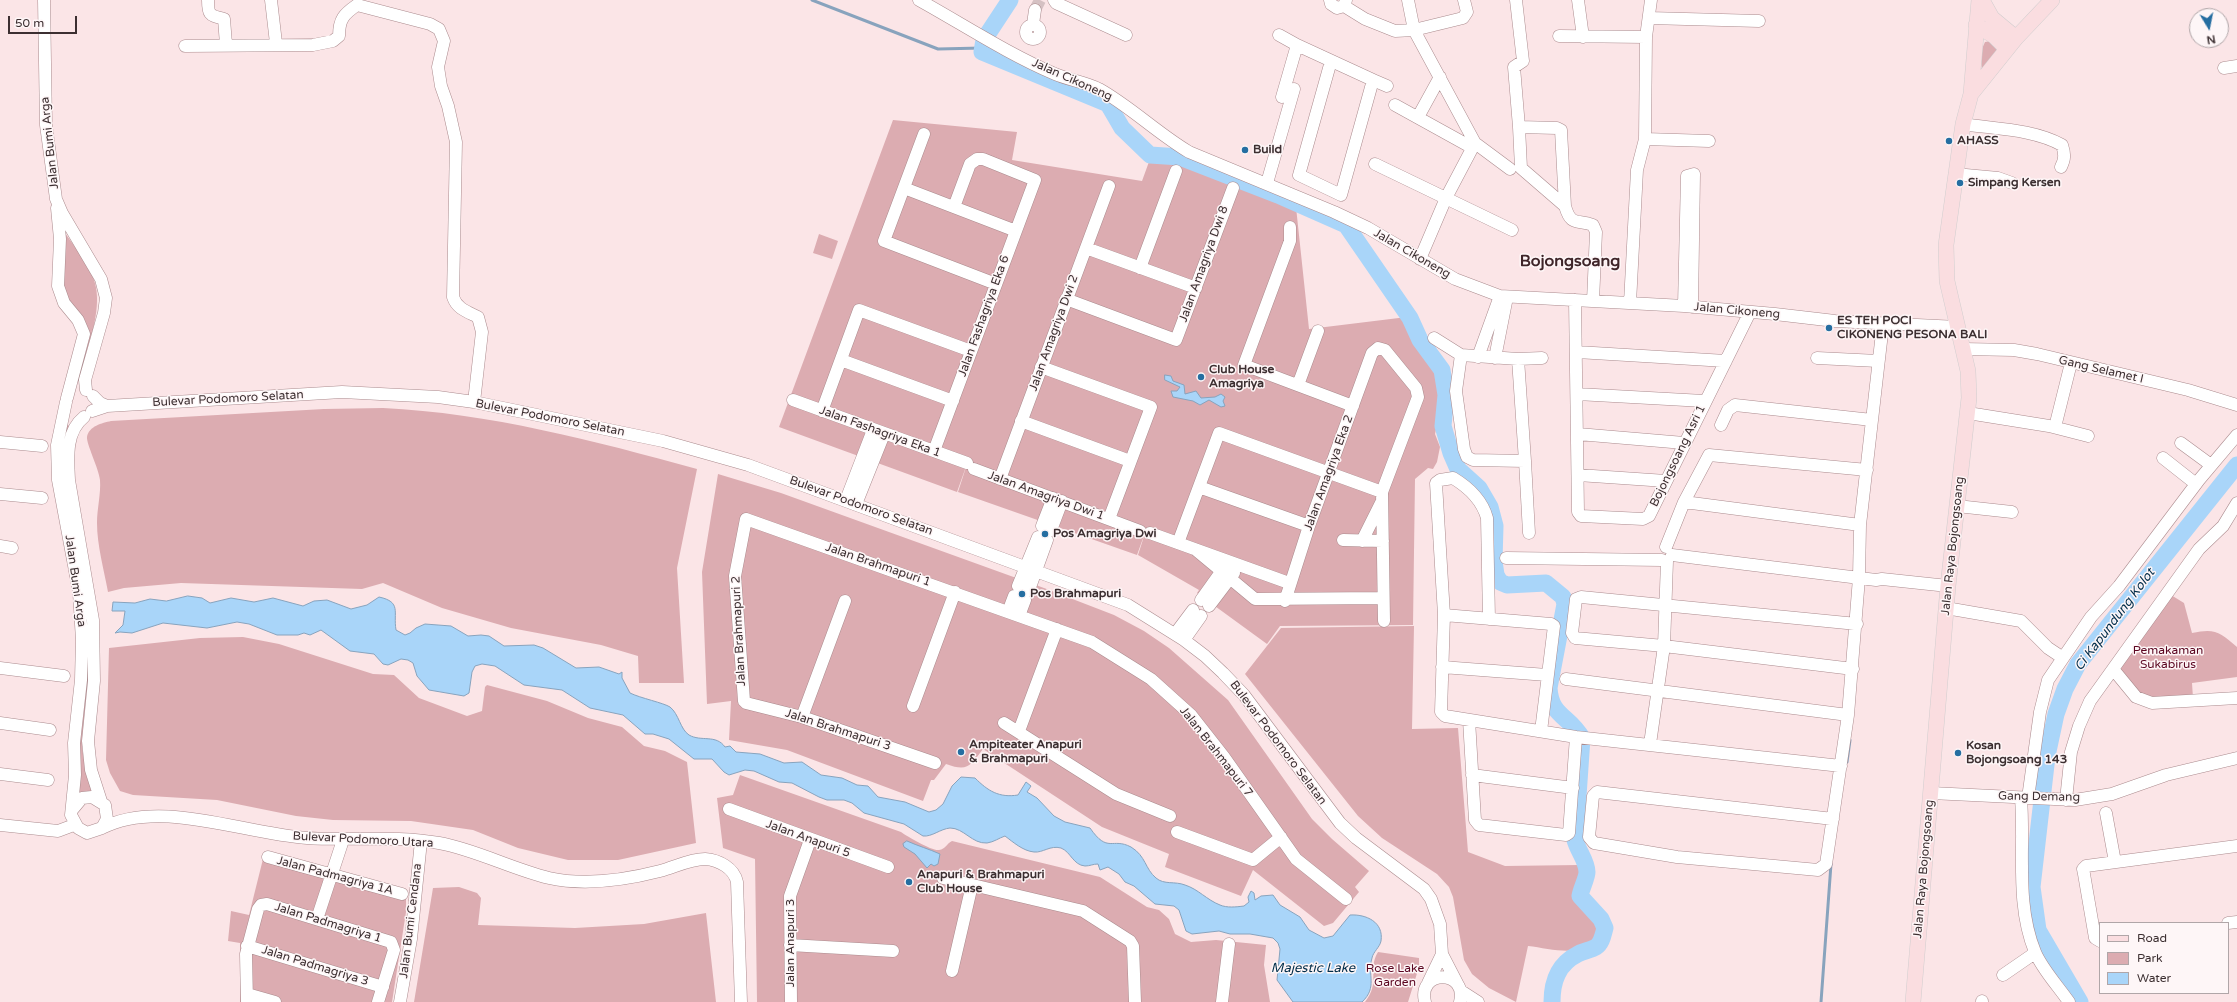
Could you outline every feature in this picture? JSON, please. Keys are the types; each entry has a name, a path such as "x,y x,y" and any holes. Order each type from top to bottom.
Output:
{"main road":[{"path":"1971,94 1976,25 1981,0"},
{"path":"1981,0 1992,18 2012,43"},
{"path":"1971,94 2012,43 2052,0"},
{"path":"1976,25 1994,36 2012,43"},
{"name":"Jalan Raya Bojongsoang","path":"1913,1002 1946,608 1968,413 1969,383 1945,265 1948,223 1955,174 1963,124 1971,94"}],"street":[{"name":"Jalan Bumi Arga","path":"44,0 46,125 59,225 60,257 58,286 64,303 78,320 84,334 57,446 58,480 79,592 82,640 81,680 74,743 75,775 72,810"},
{"path":"208,0 208,11 211,15 213,17 224,19 226,23 226,44"},
{"path":"271,0 276,44"},
{"name":"Jalan Cikoneng","path":"919,0 1022,58 1056,74 1096,88 1117,100 1168,140 1189,152 1334,212 1368,228 1455,279 1504,296 1688,307 1835,321 1958,327"},
{"path":"1054,0 1056,3 1126,34"},
{"path":"1330,0 1337,8 1345,3 1382,28 1394,31 1414,30 1463,18 1467,12 1464,0"},
{"path":"1408,0 1414,30 1440,77 1473,145"},
{"path":"1516,0 1523,61 1514,67 1521,168 1565,206"},
{"path":"1578,0 1583,37"},
{"path":"1630,304 1637,170 1645,139 1646,37 1651,0"},
{"path":"185,46 226,44 313,45 333,42 339,36 339,24 343,15 357,2 430,24 439,29 444,41 438,67 441,86 448,106 456,142 453,298 460,308 478,317 482,332 474,402"},
{"path":"1022,58 1030,38 1026,30 1033,24 1035,10"},
{"path":"1649,18 1759,20"},
{"path":"1279,35 1297,45 1387,86"},
{"path":"1559,36 1646,37"},
{"path":"1282,97 1297,45"},
{"path":"1331,61 1299,174 1341,195"},
{"path":"2224,68 2237,66"},
{"path":"1418,117 1440,77"},
{"path":"1334,212 1341,195 1373,80"},
{"path":"1267,183 1294,89"},
{"path":"1395,105 1473,145 1510,169"},
{"path":"1963,124 2040,136 2054,140 2062,145 2064,150 2065,160 2061,167"},
{"path":"1519,127 1557,128 1561,130 1565,206 1569,219 1593,225 1596,232 1593,301"},
{"path":"924,134 884,241 996,284"},
{"path":"1645,139 1709,141"},
{"path":"1420,259 1446,198 1473,145"},
{"name":"Jalan Fashagriya Eka 6","path":"934,452 1035,180 983,159 976,159 970,164 954,207"},
{"path":"1375,164 1512,230"},
{"path":"1140,268 1176,171"},
{"path":"1694,174 1688,307 1687,176 1694,174"},
{"path":"1955,174 1998,178 2012,183"},
{"name":"Jalan Amagriya Dwi 2","path":"1000,479 1109,186"},
{"path":"904,188 1016,231"},
{"name":"Jalan Amagriya Dwi 8","path":"1066,299 1176,340 1233,188"},
{"name":"Jalan Bumi Arga","path":"56,199 62,213 98,274 106,298 104,313 85,380 90,393"},
{"path":"1290,227 1290,241 1244,365 1353,406"},
{"path":"1086,248 1196,288"},
{"path":"1478,357 1504,296"},
{"path":"1495,358 1504,296"},
{"name":"Bojongsoang Asri 1","path":"1575,300 1577,352 1578,512 1581,516 1646,518 1750,312"},
{"path":"822,411 859,310 971,351"},
{"path":"1833,818 1597,792 1593,796 1589,837 1594,843 1676,857 1818,870 1826,864 1841,766 1853,669 1859,578 1860,525 1883,324"},
{"path":"1298,385 1318,331"},
{"path":"1434,338 1461,354 1495,358 1542,358"},
{"name":"Jalan Amagriya Eka 2","path":"1285,600 1289,583 1309,526 1372,353 1378,348 1385,350 1416,388 1418,396 1382,497"},
{"name":"Gang Selamet I","path":"1963,349 2014,350 2188,390 2237,405"},
{"path":"1577,352 1726,361"},
{"path":"1461,354 1456,391 1464,449 1467,457 1473,460 1525,461"},
{"path":"1817,358 1878,361"},
{"path":"1518,359 1529,533"},
{"path":"841,360 952,402"},
{"path":"2055,427 2070,363"},
{"path":"1041,367 1151,407 1109,519"},
{"path":"90,393 95,405 88,414 71,414 67,400 73,391 90,393 100,403 107,406"},
{"name":"Bulevar Podomoro Selatan","path":"88,414 107,406 349,392 438,397 474,402 670,443 748,465 1128,605 1179,637 1205,656 1244,695 1340,823 1356,838 1424,889 1431,899 1440,924 1442,954 1459,993"},
{"path":"1577,394 1704,401"},
{"name":"Jalan Fashagriya Eka 1","path":"793,400 970,466"},
{"path":"1721,425 1728,410 1735,405 1872,420"},
{"path":"1968,413 2055,427 2088,436"},
{"name":"Jalan Bumi Arga","path":"88,414 76,425 71,438 68,461 71,493 93,620 94,681 88,741 91,770 103,803"},
{"path":"1021,421 1130,461"},
{"path":"851,502 879,432"},
{"path":"1178,543 1219,433 1329,474 1382,497"},
{"path":"1578,434 1684,443"},
{"path":"2069,1002 2035,953 2027,929 2023,900 2027,798 2040,712 2048,680 2091,617 2120,586 2196,484 2237,435"},
{"path":"0,442 42,446"},
{"path":"2181,444 2211,465"},
{"path":"1650,744 1659,690 1664,646 1667,556 1684,502 1706,459 1713,454 1866,470"},
{"path":"2164,458 2196,484"},
{"name":"Jalan Amagriya Dwi 1","path":"970,466 1000,479 1196,550 1230,569 1289,583"},
{"path":"1578,475 1666,481"},
{"path":"1489,619 1487,518 1484,508 1462,483 1453,478 1440,480 1436,483 1444,615 1442,715 1580,737 1841,766"},
{"path":"1199,487 1309,526"},
{"path":"0,494 42,498"},
{"path":"1362,541 1382,497"},
{"path":"1382,497 1384,622"},
{"path":"1014,614 1058,499"},
{"path":"1684,502 1860,525"},
{"path":"2060,800 2071,752 2079,726 2090,701 2199,550 2223,526 2237,503"},
{"path":"1957,506 2012,512"},
{"name":"Jalan Brahmapuri 1","path":"747,519 1014,614"},
{"name":"Jalan Brahmapuri 2","path":"743,697 735,576 747,519"},
{"path":"1343,540 1383,541"},
{"path":"1506,558 1667,556 1876,580 1882,584 1948,588"},
{"path":"1205,603 1230,569 1255,599 1285,600 1383,598"},
{"path":"913,706 955,592"},
{"path":"1853,669 1664,646 1575,638 1572,633 1576,599 1578,597 1665,604 1856,624"},
{"path":"802,716 845,601"},
{"path":"1946,608 2021,621 2048,648 2063,658"},
{"path":"1179,637 1197,613"},
{"name":"Jalan Brahmapuri 7","path":"1014,614 1092,642 1151,679 1191,715 1224,757 1296,859 1346,899"},
{"path":"1444,615 1551,624 1554,626 1541,731"},
{"path":"1019,731 1057,629"},
{"path":"1442,666 1547,675"},
{"path":"0,668 64,676"},
{"path":"2113,669 2136,697 2152,703 2237,698"},
{"path":"1566,679 1848,715"},
{"name":"Jalan Brahmapuri 3","path":"743,697 746,703 802,716 935,763"},
{"path":"1469,720 1475,820 1479,825 1566,835 1570,829 1573,788 1580,737"},
{"path":"0,723 50,730"},
{"path":"1004,723 1019,731 1116,794 1170,816"},
{"name":"Gang Demang","path":"1931,793 2060,800 2112,794 2166,775 2237,758"},
{"path":"0,774 48,780"},
{"path":"1472,775 1573,788"},
{"path":"92,797 103,803 108,814 102,828 87,833 74,825 72,810 82,798 92,797"},
{"name":"Bulevar Podomoro Utara","path":"103,803 119,812 140,817 190,819 275,835 343,840 421,840 451,846 517,869 551,878 583,881 636,877 694,860 715,860 723,864 736,876 741,1002"},
{"name":"Jalan Anapuri 5","path":"729,809 810,840 888,867"},
{"path":"2106,813 2115,862"},
{"name":"Bulevar Podomoro Utara","path":"102,828 114,822 140,817"},
{"path":"0,825 58,831 74,825"},
{"path":"1177,832 1253,860 1281,837"},
{"path":"317,919 343,840"},
{"name":"Jalan Bumi Cendana","path":"400,1002 411,939 421,840"},
{"name":"Jalan Anapuri 3","path":"791,1002 790,896 810,840"},
{"path":"2099,940 2095,938 2083,869 2086,866 2237,846"},
{"name":"Jalan Padmagriya 1A","path":"268,857 402,894"},
{"path":"943,878 1083,911 1130,941 1135,952 1135,1002"},
{"path":"952,971 972,885"},
{"name":"Jalan Padmagriya 1","path":"247,946 261,905 266,904 317,919 391,942 394,945 394,950 383,987"},
{"path":"1222,1002 1228,944"},
{"path":"790,945 892,951"},
{"path":"247,946 247,998 275,1002"},
{"name":"Jalan Padmagriya 3","path":"247,946 383,987"},
{"path":"2003,975 2035,953"},
{"name":"Bulevar Podomoro Selatan","path":"1425,996 1442,954"},
{"path":"1425,996 1432,980 1443,977 1449,978 1459,993 1478,1002"},
{"path":"378,1002 383,987"}],"green space":[{"path":"1991,41 2000,52 1982,70 1980,53 1985,42"},
{"path":"893,120 1017,132 1012,160 1142,181 1150,159 1171,157 1296,207 1309,329 1407,317 1414,339 1444,377 1441,408 1435,434 1440,447 1437,462 1433,469 1428,468 1415,479 1413,625 1280,626 1267,644 1197,593 1199,590 1138,555 1147,527 1137,555 958,492 968,461 957,492 779,427"},
{"path":"62,229 90,271 95,282 97,294 95,323 83,371 75,386 88,338 64,296"},
{"path":"819,234 838,241 832,259 813,253"},
{"path":"383,408 423,411 502,422 620,448 697,469 677,568 684,683 639,683 638,656 601,645 511,628 442,608 383,583 362,589 181,583 124,588 108,592 99,549 97,531 100,480 87,440 90,430 100,424 111,421 324,409"},
{"path":"67,424 69,426 89,621 88,697 82,748 87,777 93,793 79,794 79,747 85,686 61,454"},
{"path":"718,474 781,493 1044,588 1114,615 1144,631 1169,648 1228,700 1312,819 1332,839 1369,871 1355,887 1359,892 1333,923 1324,926 1253,870 1241,896 1165,867 1169,854 1102,827 983,749 975,760 968,766 959,767 946,764 934,780 931,780 923,801 787,750 729,740 731,701 707,704 702,572"},
{"name":"Pemakaman Sukabirus","path":"2171,595 2184,603 2192,633 2206,631 2217,632 2237,647 2237,677 2192,683 2193,698 2142,698 2116,668"},
{"path":"1414,626 1412,729 1458,728 1468,852 1505,866 1579,865 1581,860 1582,872 1576,894 1577,899 1582,908 1597,922 1602,933 1587,947 1578,950 1569,951 1528,946 1516,1002 1489,988 1472,974 1464,960 1453,897 1449,887 1437,874 1382,838 1358,816 1245,674 1281,628"},
{"path":"243,637 279,644 373,674 394,675 419,698 467,716 482,711 485,687 487,685 547,701 588,718 622,727 644,746 665,751 687,762 696,843 618,860 568,860 518,848 473,830 411,821 333,820 296,816 217,800 133,795 120,791 110,773 106,760 109,648 200,638"},
{"path":"740,775 901,832 936,850 943,849 952,841 1100,877 1147,907 1159,910 1169,919 1175,934 1191,942 1216,940 1266,945 1264,965 1270,1002 757,1002 755,859 723,848 717,798 733,795"},
{"path":"265,851 406,889 406,912 392,1002 240,1002 240,943 228,941 231,911 249,915"},
{"path":"459,887 477,893 481,898 478,925 575,928 644,924 706,913 716,1002 414,1002 433,888"},
{"name":"Rose Lake Garden","path":"1378,952 1419,958 1419,967 1408,1002 1365,1002 1370,995 1372,988 1375,958"}],"water":[{"path":"1165,375 1171,376 1173,381 1184,385 1185,394 1196,391 1201,398 1215,397 1221,394 1225,397 1223,401 1225,406 1221,407 1209,400 1200,405 1193,401 1173,397 1171,391 1177,391 1180,387 1165,380"},
{"name":"Majestic Lake","path":"188,596 202,598 210,603 231,598 254,602 273,598 303,606 314,601 327,600 351,609 367,605 379,597 386,599 394,605 396,630 405,635 425,624 451,626 468,636 489,636 504,646 534,645 543,648 576,668 599,667 619,674 622,672 622,678 630,693 670,707 676,713 684,729 689,735 698,738 713,739 725,747 730,746 736,752 760,754 784,763 802,762 821,775 842,778 857,785 868,786 878,797 905,802 929,812 936,810 943,804 952,786 961,777 975,778 989,790 999,794 1011,796 1018,795 1026,782 1031,786 1027,792 1037,798 1054,816 1065,822 1090,828 1101,841 1110,844 1125,844 1131,847 1140,854 1152,874 1159,880 1190,887 1220,905 1229,907 1244,906 1249,902 1248,897 1251,891 1254,893 1255,900 1261,896 1273,895 1280,905 1300,917 1309,930 1324,938 1333,936 1350,915 1362,916 1373,920 1380,929 1381,941 1372,958 1370,991 1362,1002 1293,1002 1277,980 1280,949 1278,943 1273,938 1250,934 1230,934 1219,931 1192,934 1186,931 1179,910 1174,906 1155,904 1134,886 1125,882 1119,874 1108,867 1100,870 1098,864 1087,866 1081,865 1067,852 1057,847 1037,852 1026,850 1005,836 994,841 982,843 972,839 960,830 950,828 923,836 904,824 864,813 852,803 844,800 827,800 792,783 779,782 754,771 745,770 729,775 724,772 712,759 694,759 669,739 653,734 645,734 623,715 590,708 562,690 524,685 495,666 482,664 475,666 472,672 469,693 464,696 429,690 417,676 413,663 408,660 401,659 388,665 383,664 374,654 350,651 321,630 310,635 304,633 298,635 277,635 249,624 237,622 207,628 163,623 132,633 115,633 123,625 125,611 112,611 113,602 135,603 150,599 166,601"},
{"path":"907,841 940,854 938,864 934,866 931,864 927,868 915,854 904,847 903,844"}],"waterway":[{"path":"812,0 938,49 982,48"},
{"path":"987,35 1010,0"},
{"path":"984,40 982,52 1108,104 1122,128 1150,155 1180,157 1278,195 1346,225 1410,318 1420,340 1442,370 1446,395 1443,426 1451,453 1458,469 1479,488 1490,507 1495,526 1494,561 1496,575 1500,582 1507,585 1546,583 1563,597 1565,604 1549,688 1550,698 1553,705 1577,730 1582,738 1575,840 1586,864 1587,872 1580,896 1601,919 1605,928 1602,939 1598,945 1571,958 1561,968 1553,987 1552,1002"},
{"name":"Ci Kapundung Kolot","path":"2080,1002 2038,930 2032,887 2047,756 2056,714 2065,689 2078,664 2237,465"},
{"path":"1847,762 1850,740"},
{"path":"1821,1002 1831,864"}],"tunnel":[{"path":"1035,10 1040,0"}],"place":[{"name":"AHASS","path":"1949,141"},
{"name":"Build","path":"1245,150"},
{"name":"Simpang Kersen","path":"1960,183"},
{"name":"ES TEH POCI CIKONENG PESONA BALI","path":"1829,328"},
{"name":"Club House Amagriya","path":"1201,377"},
{"name":"Pos Amagriya Dwi","path":"1045,534"},
{"name":"Pos Brahmapuri","path":"1022,594"},
{"name":"Ampiteater Anapuri & Brahmapuri","path":"961,752"},
{"name":"Kosan Bojongsoang 143","path":"1958,753"},
{"name":"Anapuri & Brahmapuri Club House","path":"909,882"}],"district":[{"name":"Bojongsoang","path":"1570,262"}]}
